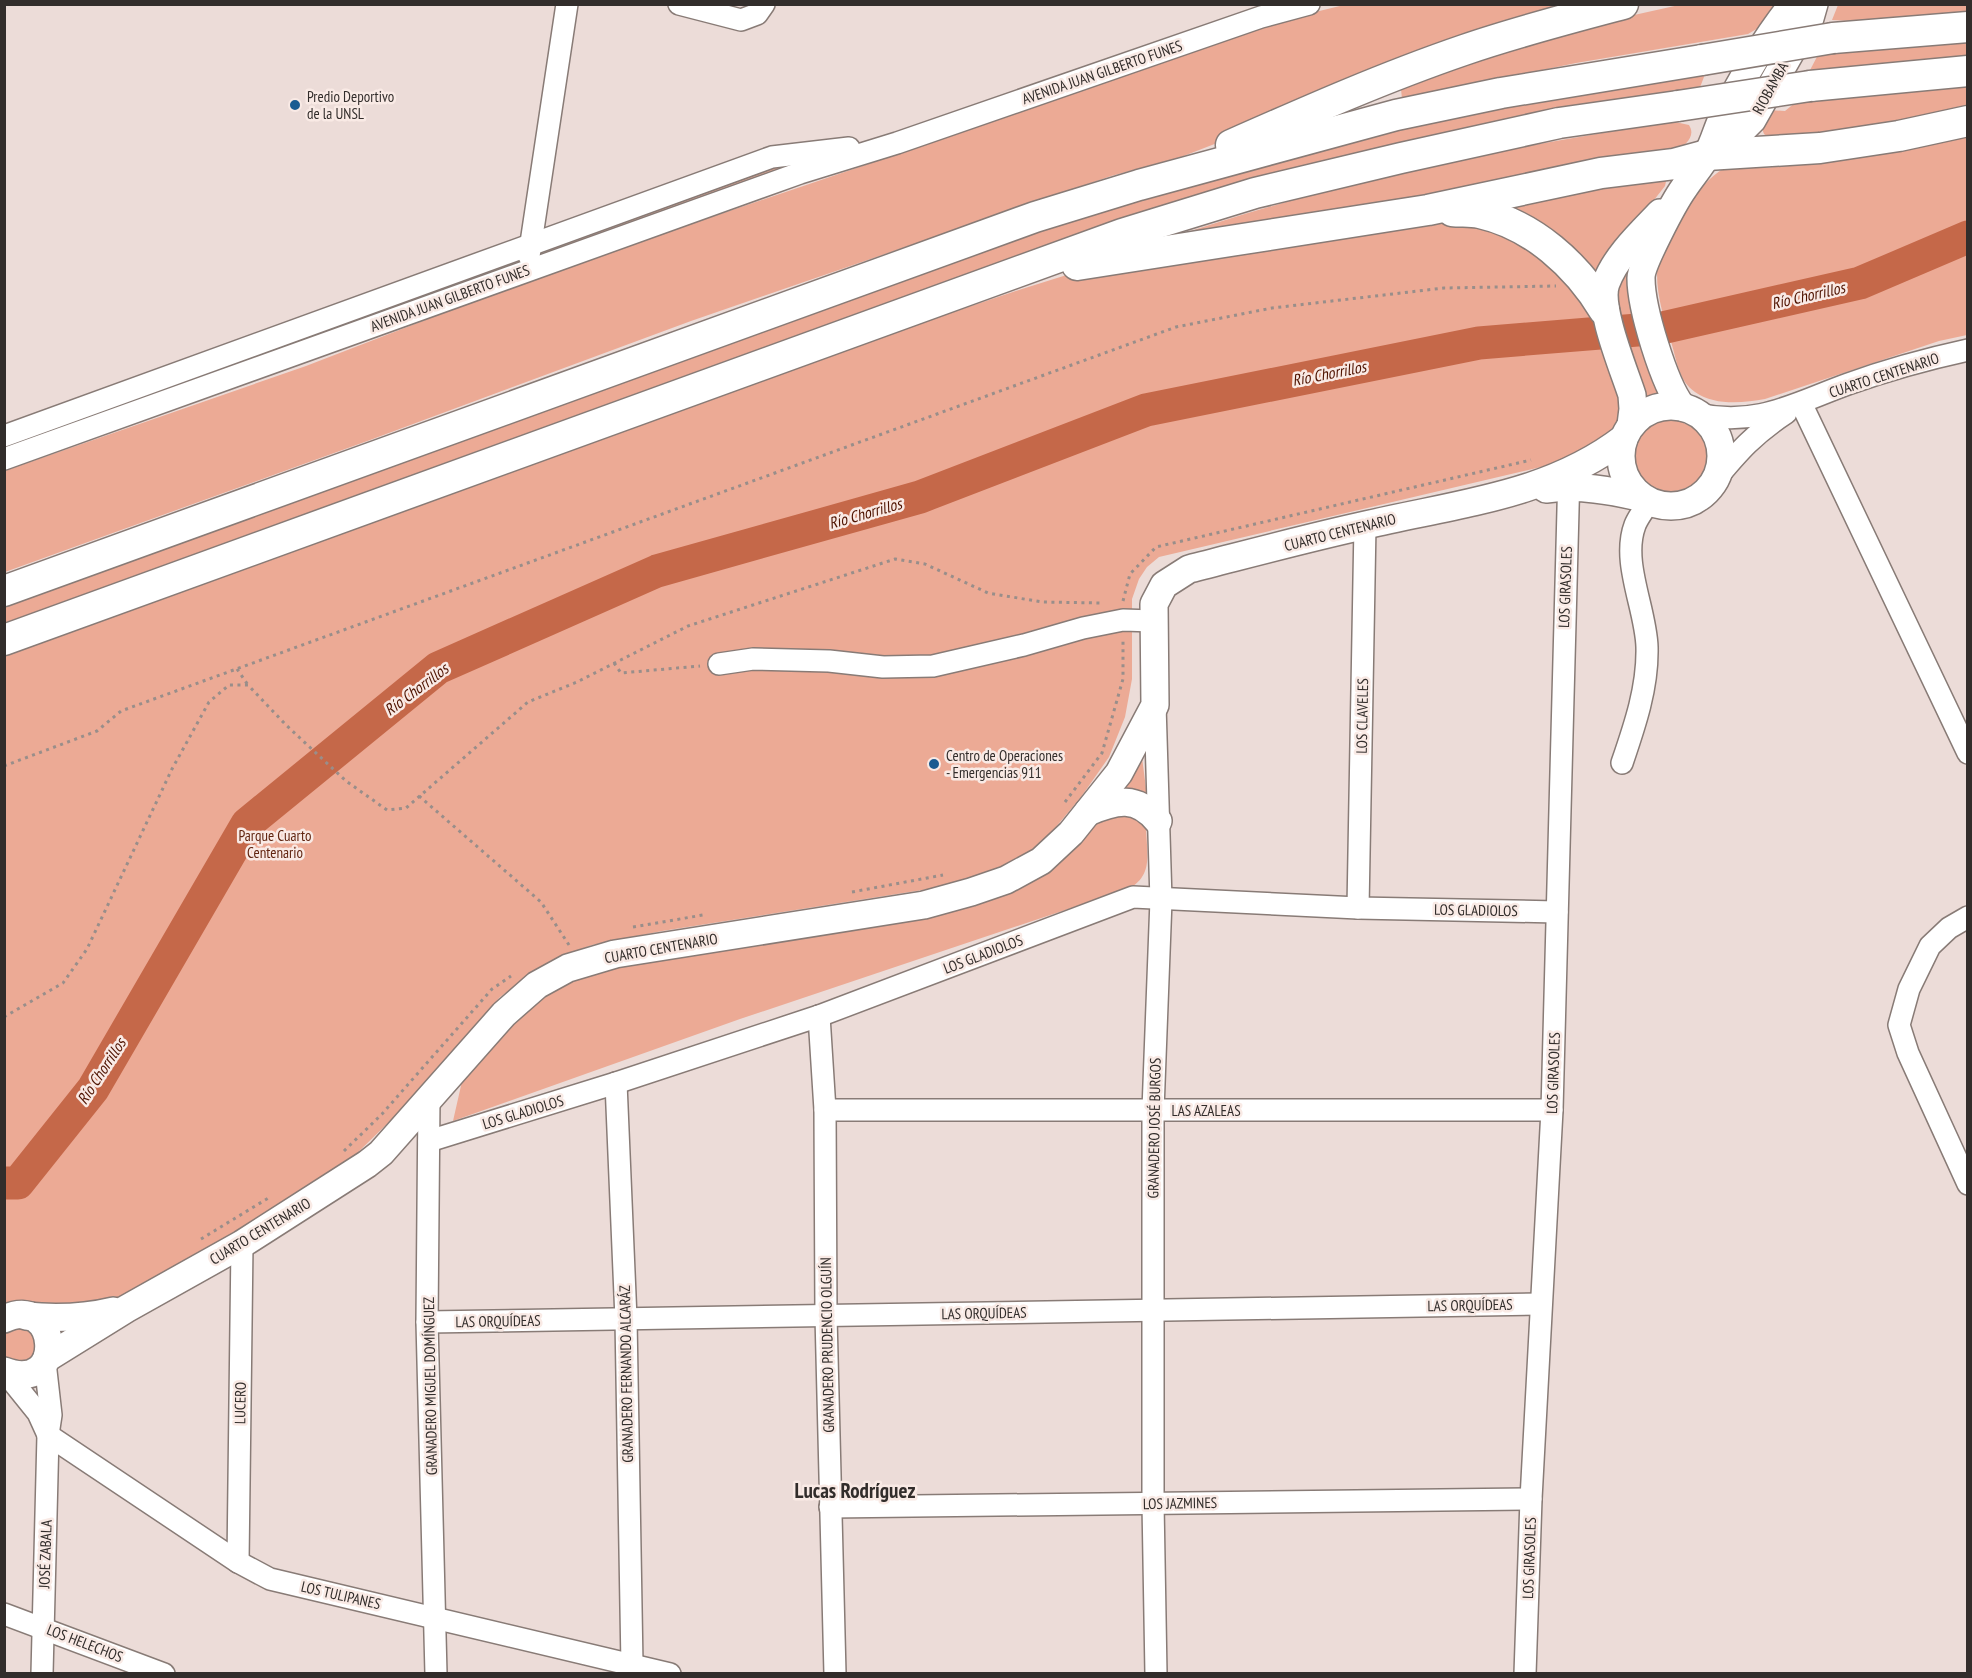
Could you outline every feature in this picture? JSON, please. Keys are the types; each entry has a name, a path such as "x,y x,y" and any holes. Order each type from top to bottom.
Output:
{"highway":[{"path":"1139,185 1398,74 1474,47 1623,4"},
{"path":"4,591 1013,225 1139,185 1396,116 1512,91 1833,38 1968,27"},
{"path":"4,640 1122,234 1255,193 1558,123 1810,86 1968,71"},
{"path":"1002,277 1428,210 1601,173 1674,164 1707,155 1820,148 1899,136 1968,121"},
{"path":"1428,210 1479,213 1522,229 1549,247 1597,298"}],"main road":[{"name":"RIOBAMBA","path":"1690,410 1674,396 1667,382 1646,313 1640,276 1682,190 1707,155 1723,117 1781,19 1793,4"},
{"name":"RIOBAMBA","path":"1707,155 1731,141 1752,120 1810,18 1814,4"},
{"name":"RIOBAMBA","path":"1597,298 1617,263 1640,233 1682,190"},
{"path":"1597,298 1632,395 1634,409 1620,453 1622,468 1628,482 1646,500 1664,506 1679,506 1694,501 1706,492 1715,480 1720,466 1719,440 1713,428 1690,410 1668,406 1654,409 1641,416 1627,432"},
{"name":"CUARTO CENTENARIO","path":"1164,585 1188,569 1365,525 1568,479 1604,453 1627,432"},
{"name":"CUARTO CENTENARIO","path":"1568,479 1646,500"},
{"name":"GRANADERO JOSÉ BURGOS","path":"1155,705 1154,604 1164,585"},
{"name":"CUARTO CENTENARIO","path":"4,1372 24,1375 34,1372 46,1360 126,1309 242,1244 381,1153 504,1014 537,985 568,968 615,954 924,905 1006,880 1041,861 1071,833 1119,773 1155,705"},
{"path":"1088,812 1115,802 1130,802 1143,806 1158,821"},
{"name":"CUARTO CENTENARIO","path":"11,1317 91,1316 126,1309"},
{"name":"CUARTO CENTENARIO","path":"11,1317 39,1321 46,1329 50,1338 46,1360"}],"street":[{"path":"526,270 532,244 567,4"},
{"path":"679,4 741,20 757,14 764,4"},
{"name":"AVENIDA JUAN GILBERTO FUNES","path":"14,456 800,173 1261,17 1309,4"},
{"name":"AVENIDA JUAN GILBERTO FUNES","path":"10,434 771,157 897,142"},
{"name":"CUARTO CENTENARIO","path":"1690,410 1721,418 1748,418 1801,403 1848,384 1928,359 1968,350"},
{"path":"95,403 103,423"},
{"path":"1801,403 1968,753"},
{"name":"CUARTO CENTENARIO","path":"1715,480 1739,450 1754,436 1801,403"},
{"path":"10,434 14,456"},
{"name":"LOS GIRASOLES","path":"1525,1674 1531,1499 1552,1110 1568,479"},
{"path":"1622,763 1644,691 1647,646 1632,561 1631,541 1635,524 1646,500"},
{"name":"LOS CLAVELES","path":"1358,908 1365,525"},
{"path":"719,664 753,659 829,661 883,667 933,666 1024,645 1083,628 1123,620 1153,621"},
{"name":"GRANADERO JOSÉ BURGOS","path":"1155,705 1161,900 1153,1110 1156,1674"},
{"name":"LOS GLADIOLOS","path":"429,1141 616,1083 819,1016 1133,897 1358,908 1557,912"},
{"path":"1968,917 1949,928 1930,946 1909,989 1899,1025 1908,1053 1968,1184"},
{"name":"GRANADERO PRUDENCIO OLGUÍN","path":"819,1016 825,1110 826,1316 835,1674"},
{"name":"GRANADERO FERNANDO ALCARÁZ","path":"616,1083 626,1319 632,1665"},
{"name":"GRANADERO MIGUEL DOMÍNGUEZ","path":"429,1098 427,1322 436,1674"},
{"name":"LAS AZALEAS","path":"825,1110 1552,1110"},
{"name":"LUCERO","path":"238,1562 242,1244"},
{"name":"LAS ORQUÍDEAS","path":"427,1322 1541,1304"},
{"name":"JOSÉ ZABALA","path":"42,1674 48,1434 51,1415 46,1360"},
{"path":"4,1372 38,1413 48,1434"},
{"name":"LOS TULIPANES","path":"48,1434 238,1562 270,1579 670,1674"},
{"name":"LOS JAZMINES","path":"830,1507 1531,1499"},
{"name":"LOS HELECHOS","path":"4,1614 165,1674"}],"path":[{"path":"4,766 97,731 121,711 1176,327 1272,308 1444,288 1597,298"},
{"path":"1060,808 1102,753 1123,679 1122,604 1130,574 1156,547 1531,460"},
{"path":"614,663 621,673 719,664"},
{"path":"237,669 248,685 286,725 346,781"},
{"path":"4,1017 63,983 87,950 172,769 209,702 229,685 248,685"},
{"path":"419,796 541,902 569,945"},
{"path":"849,892 948,874"},
{"path":"630,928 710,914"},
{"path":"558,948 579,942"},
{"path":"344,1151 382,1114 492,989 520,970"},
{"path":"194,1244 279,1192"}],"green space":[{"path":"1344,5 1574,5 1181,157 1111,176 691,321 5,572 4,471 306,366 485,297 679,228 1007,117 1270,23"},
{"path":"1679,5 1774,5 1760,27 1748,34 1576,63 1402,99 1401,89 1441,72 1567,30"},
{"path":"1838,5 1967,5 1967,13 1868,22 1832,20"},
{"path":"1967,39 1967,59 1808,74 1820,51"},
{"path":"1707,69 1699,90 1405,144 5,624 5,601 1039,227 1435,117"},
{"path":"1967,85 1967,105 1856,130 1772,139 1764,134 1760,123 1767,110 1785,111 1796,102"},
{"path":"1675,122 1689,125 1691,129 1691,136 1676,151 1378,206 1173,237 1296,199 1421,168 1548,142"},
{"path":"1967,131 1967,335 1939,341 1765,399 1738,402 1711,400 1690,388 1677,364 1658,292 1657,274 1659,261 1671,231 1690,201 1712,177 1731,165 1744,163 1768,167 1782,166 1829,155"},
{"path":"783,162 785,168 547,255 544,249"},
{"path":"1667,177 1665,186 1610,256 1597,284 1490,205"},
{"name":"Parque Cuarto Centenario","path":"1470,221 1531,246 1588,300 1622,396 1620,418 1593,448 1558,463 1159,557 1147,567 1139,579 1132,599 1132,679 1125,717 1109,757 1081,797 1045,840 1020,858 985,875 935,888 662,931 592,945 550,961 500,997 392,1119 347,1163 179,1266 125,1296 81,1308 5,1307 5,654 820,357 1073,273 1419,223"},
{"path":"1634,251 1663,398 1644,405 1616,317 1615,293"},
{"path":"512,261 508,268 107,414 105,408"},
{"path":"1669,419 1679,421 1698,431 1709,447 1711,457 1703,476 1694,484 1675,491 1658,491 1645,485 1635,476 1631,463 1631,450 1638,437 1650,426"},
{"path":"1141,750 1147,796 1111,797"},
{"path":"1128,807 1146,825 1147,862 1142,877 1128,889 740,1019 453,1121 463,1077 531,1003 582,973 923,913 1093,822"},
{"path":"4,1327 35,1327 38,1361 5,1363"}],"waterway":[{"name":"Río Chorrillos","path":"4,1183 18,1183 93,1089 247,824 438,668 657,571 920,497 1146,410 1479,343 1662,328 1860,283 1968,237"}],"place":[{"name":"Predio Deportivo de la UNSL","path":"295,105"},
{"name":"Centro de Operaciones - Emergencias 911","path":"934,764"}],"district":[{"name":"Lucas Rodríguez","path":"855,1490"}]}
